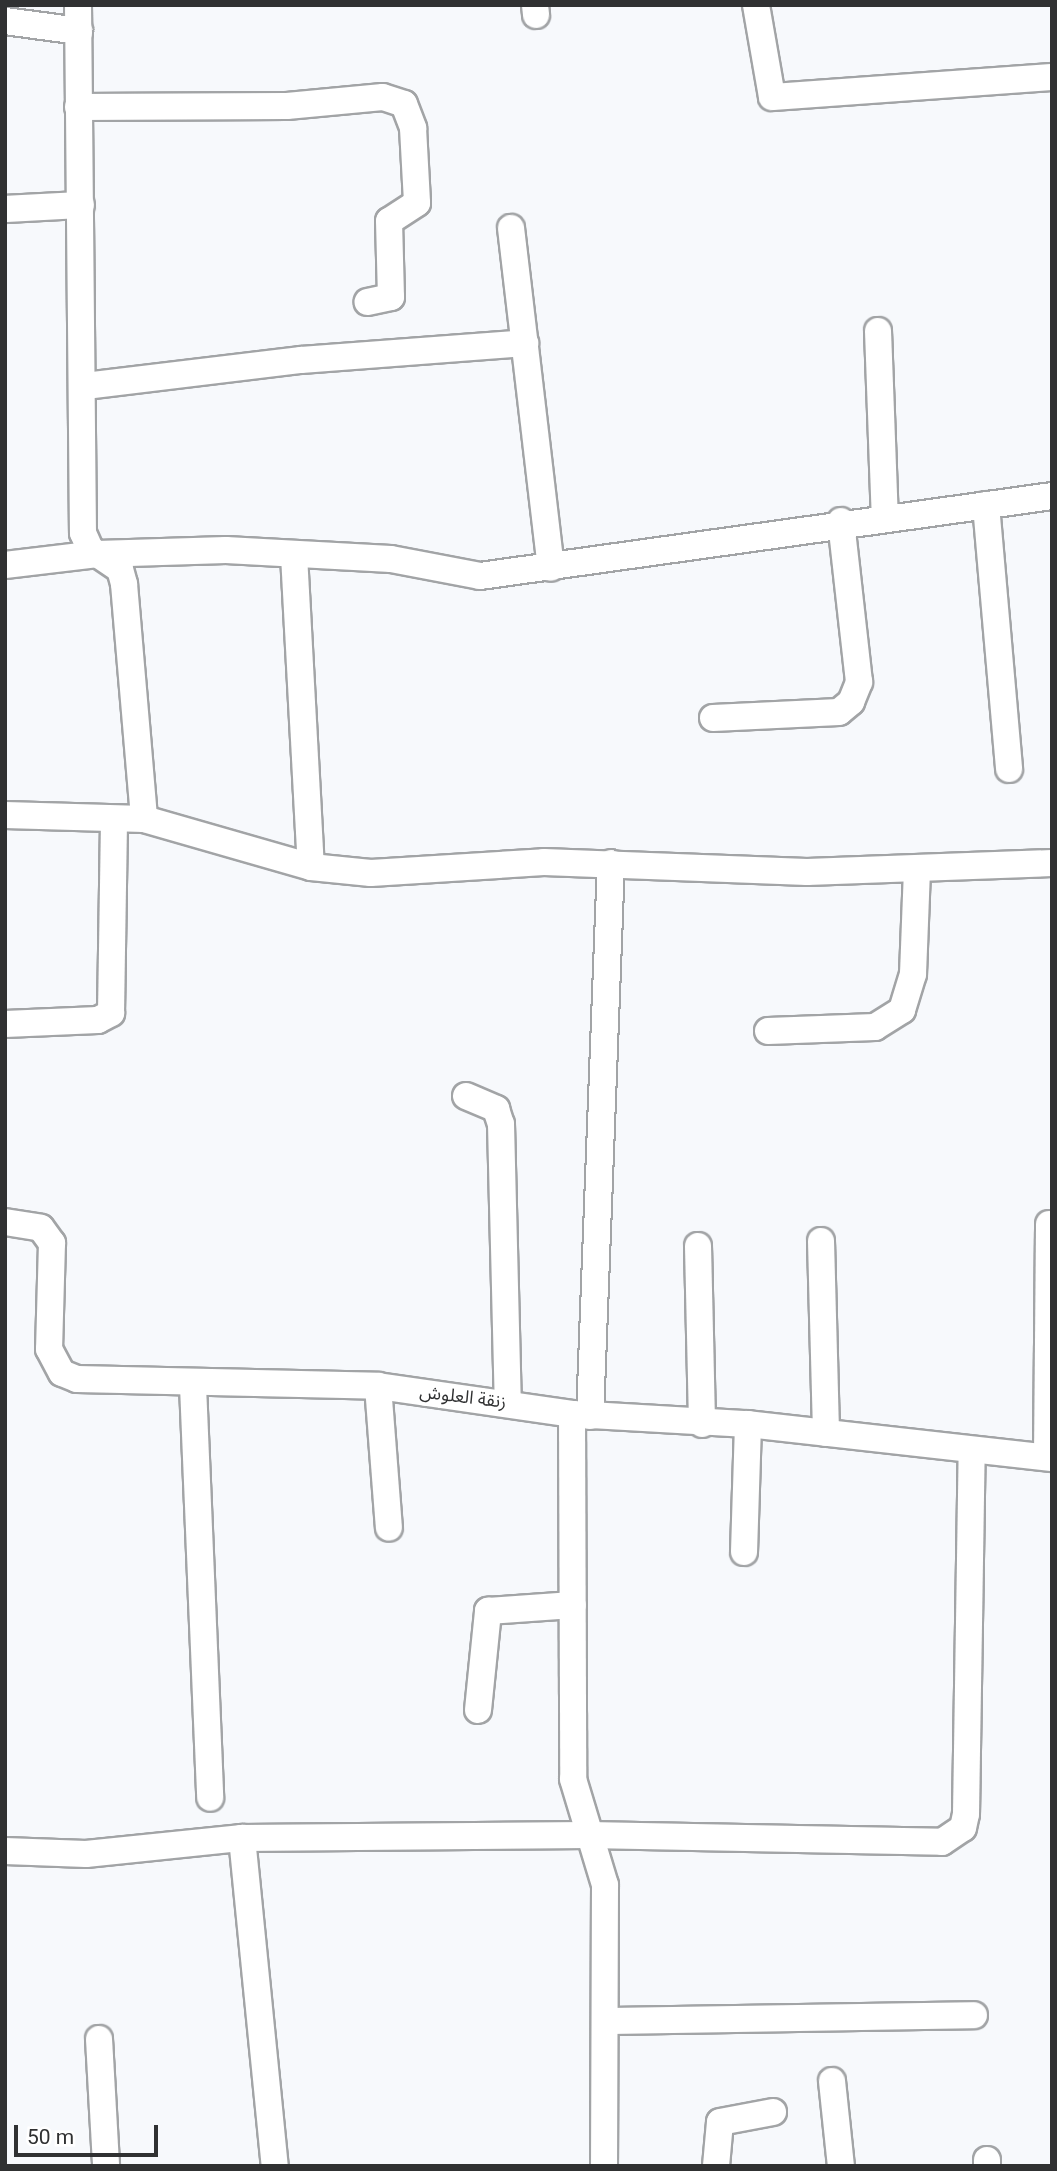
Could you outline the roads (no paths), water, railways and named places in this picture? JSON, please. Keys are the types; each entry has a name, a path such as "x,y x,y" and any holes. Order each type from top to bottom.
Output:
{"street":[{"path":"756,5 772,97 1052,78"},
{"path":"5,21 78,18 85,386 83,533 97,554 116,564 124,584 144,819"},
{"path":"78,107 287,106 383,97 404,104 411,115 418,198 389,222 391,297 368,302"},
{"path":"5,209 81,205"},
{"path":"511,228 551,568"},
{"path":"878,331 885,518"},
{"path":"85,386 301,360 525,343"},
{"path":"5,565 97,554 294,555 407,561 480,576 551,568 841,521 885,518 1052,496"},
{"path":"986,505 1009,769"},
{"path":"713,718 839,712 851,702 859,682 841,521"},
{"path":"294,555 310,867"},
{"path":"5,815 144,819 310,867 371,873 611,863 807,872 1052,863"},
{"path":"5,1024 98,1020 111,1013 114,820"},
{"path":"604,2166 607,2021 605,1885 573,1779 573,1605 611,863"},
{"path":"768,1031 875,1027 902,1010 913,974 917,870"},
{"path":"466,1096 496,1109 501,1124 508,1402"},
{"name":"زنقة العلوش","path":"5,1222 41,1228 52,1243 49,1349 62,1373 77,1379 192,1386 379,1386 508,1402 581,1415 702,1424 748,1424 972,1451 1049,1457"},
{"path":"1049,1224 1049,1457"},
{"path":"821,1241 826,1433"},
{"path":"698,1246 702,1424"},
{"path":"192,1386 210,1798"},
{"path":"379,1386 389,1528"},
{"path":"744,1552 748,1424"},
{"path":"5,1851 86,1854 242,1838 589,1835 915,1844 956,1836 966,1814 972,1451"},
{"path":"478,1710 488,1611 573,1605"},
{"path":"242,1838 275,2166"},
{"path":"607,2021 974,2015"},
{"path":"99,2039 106,2166"},
{"path":"832,2081 841,2166"},
{"path":"716,2166 720,2122 774,2112"}]}
